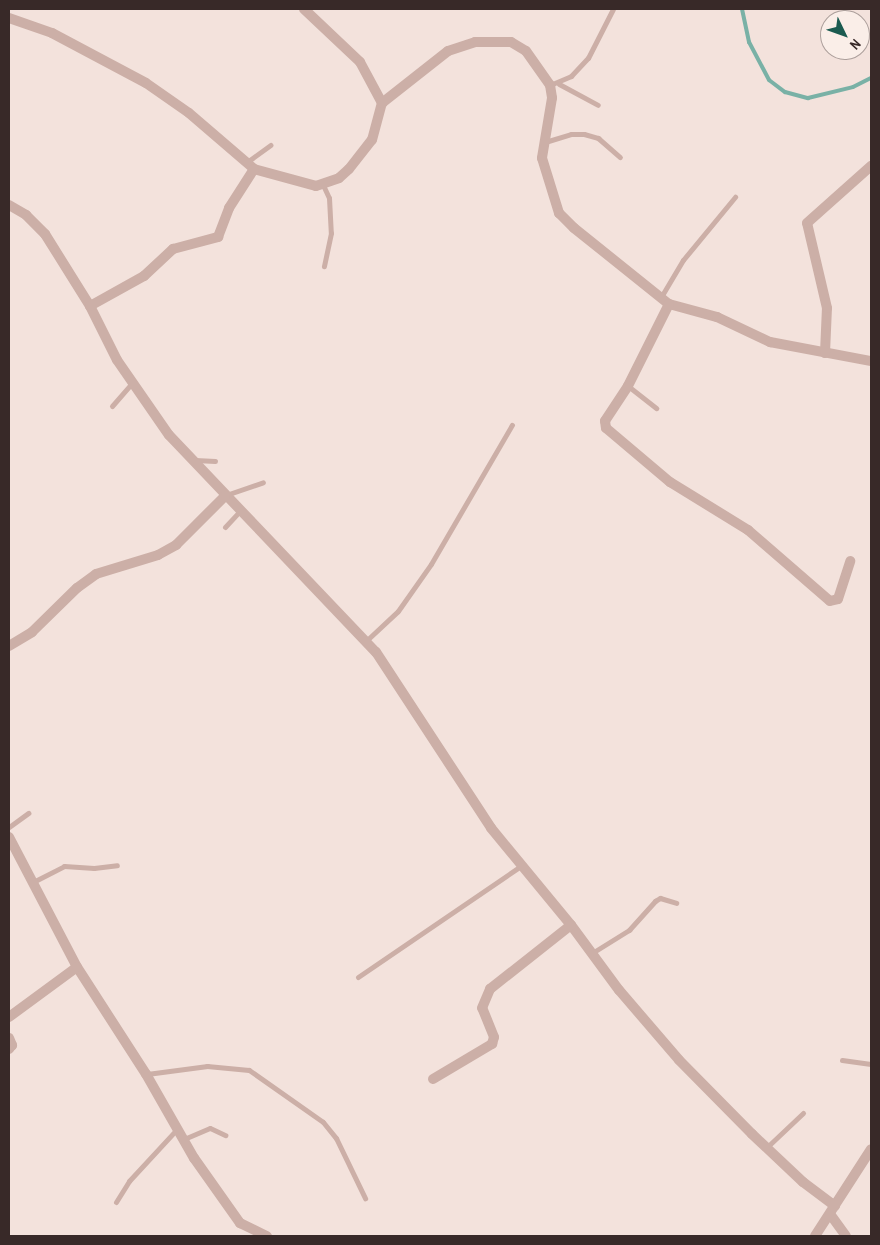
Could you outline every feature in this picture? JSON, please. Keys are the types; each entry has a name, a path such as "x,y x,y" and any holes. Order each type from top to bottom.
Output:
{"street":[{"path":"304,9 360,62 382,104"},
{"path":"9,18 52,33 146,83 189,113 250,166 297,183 323,185 339,178 372,140 382,104 448,51 460,45 489,40 519,45 554,85 542,158 559,213 664,301 717,317 764,340 871,361"},
{"path":"90,306 144,276 173,250 218,237 250,166"},
{"path":"825,353 827,308 807,223 871,166"},
{"path":"9,205 26,215 45,234 90,306 132,382 192,460 240,512 367,640 491,828 571,925 619,990 679,1060 766,1148 832,1210 846,1236"},
{"path":"664,301 628,386 605,421 606,428 670,482 748,530 830,601 838,599 850,561"},
{"path":"9,646 32,632 91,577 158,555 176,545 225,496"},
{"path":"9,837 77,967 146,1074 184,1139 240,1223 267,1236"},
{"path":"433,1079 492,1044 494,1037 482,1008 490,989 571,925"},
{"path":"9,1017 77,967"},
{"path":"9,1038 12,1045 9,1049"},
{"path":"815,1236 871,1149"}],"lane":[{"path":"598,104 554,85 588,58 614,9"},
{"path":"543,143 572,134 584,134 598,138 620,157"},
{"path":"250,166 270,145"},
{"path":"323,185 331,214 331,233 324,266"},
{"path":"664,301 683,260 734,197"},
{"path":"112,406 132,382"},
{"path":"628,386 656,408"},
{"path":"367,640 398,611 431,564 512,425"},
{"path":"192,460 215,461"},
{"path":"225,496 240,488 263,482"},
{"path":"225,527 240,512"},
{"path":"9,827 28,813"},
{"path":"32,882 64,866 94,868 117,864"},
{"path":"358,977 523,865"},
{"path":"592,953 629,930 655,901 660,898 676,903"},
{"path":"842,1060 871,1064"},
{"path":"146,1074 207,1066 249,1070 323,1122 336,1138 365,1198"},
{"path":"766,1148 803,1113"},
{"path":"184,1139 210,1128 225,1135"},
{"path":"116,1202 129,1181 178,1129"}],"waterway":[{"path":"742,9 749,42 769,80 785,92 808,98 853,87 871,78"}]}
